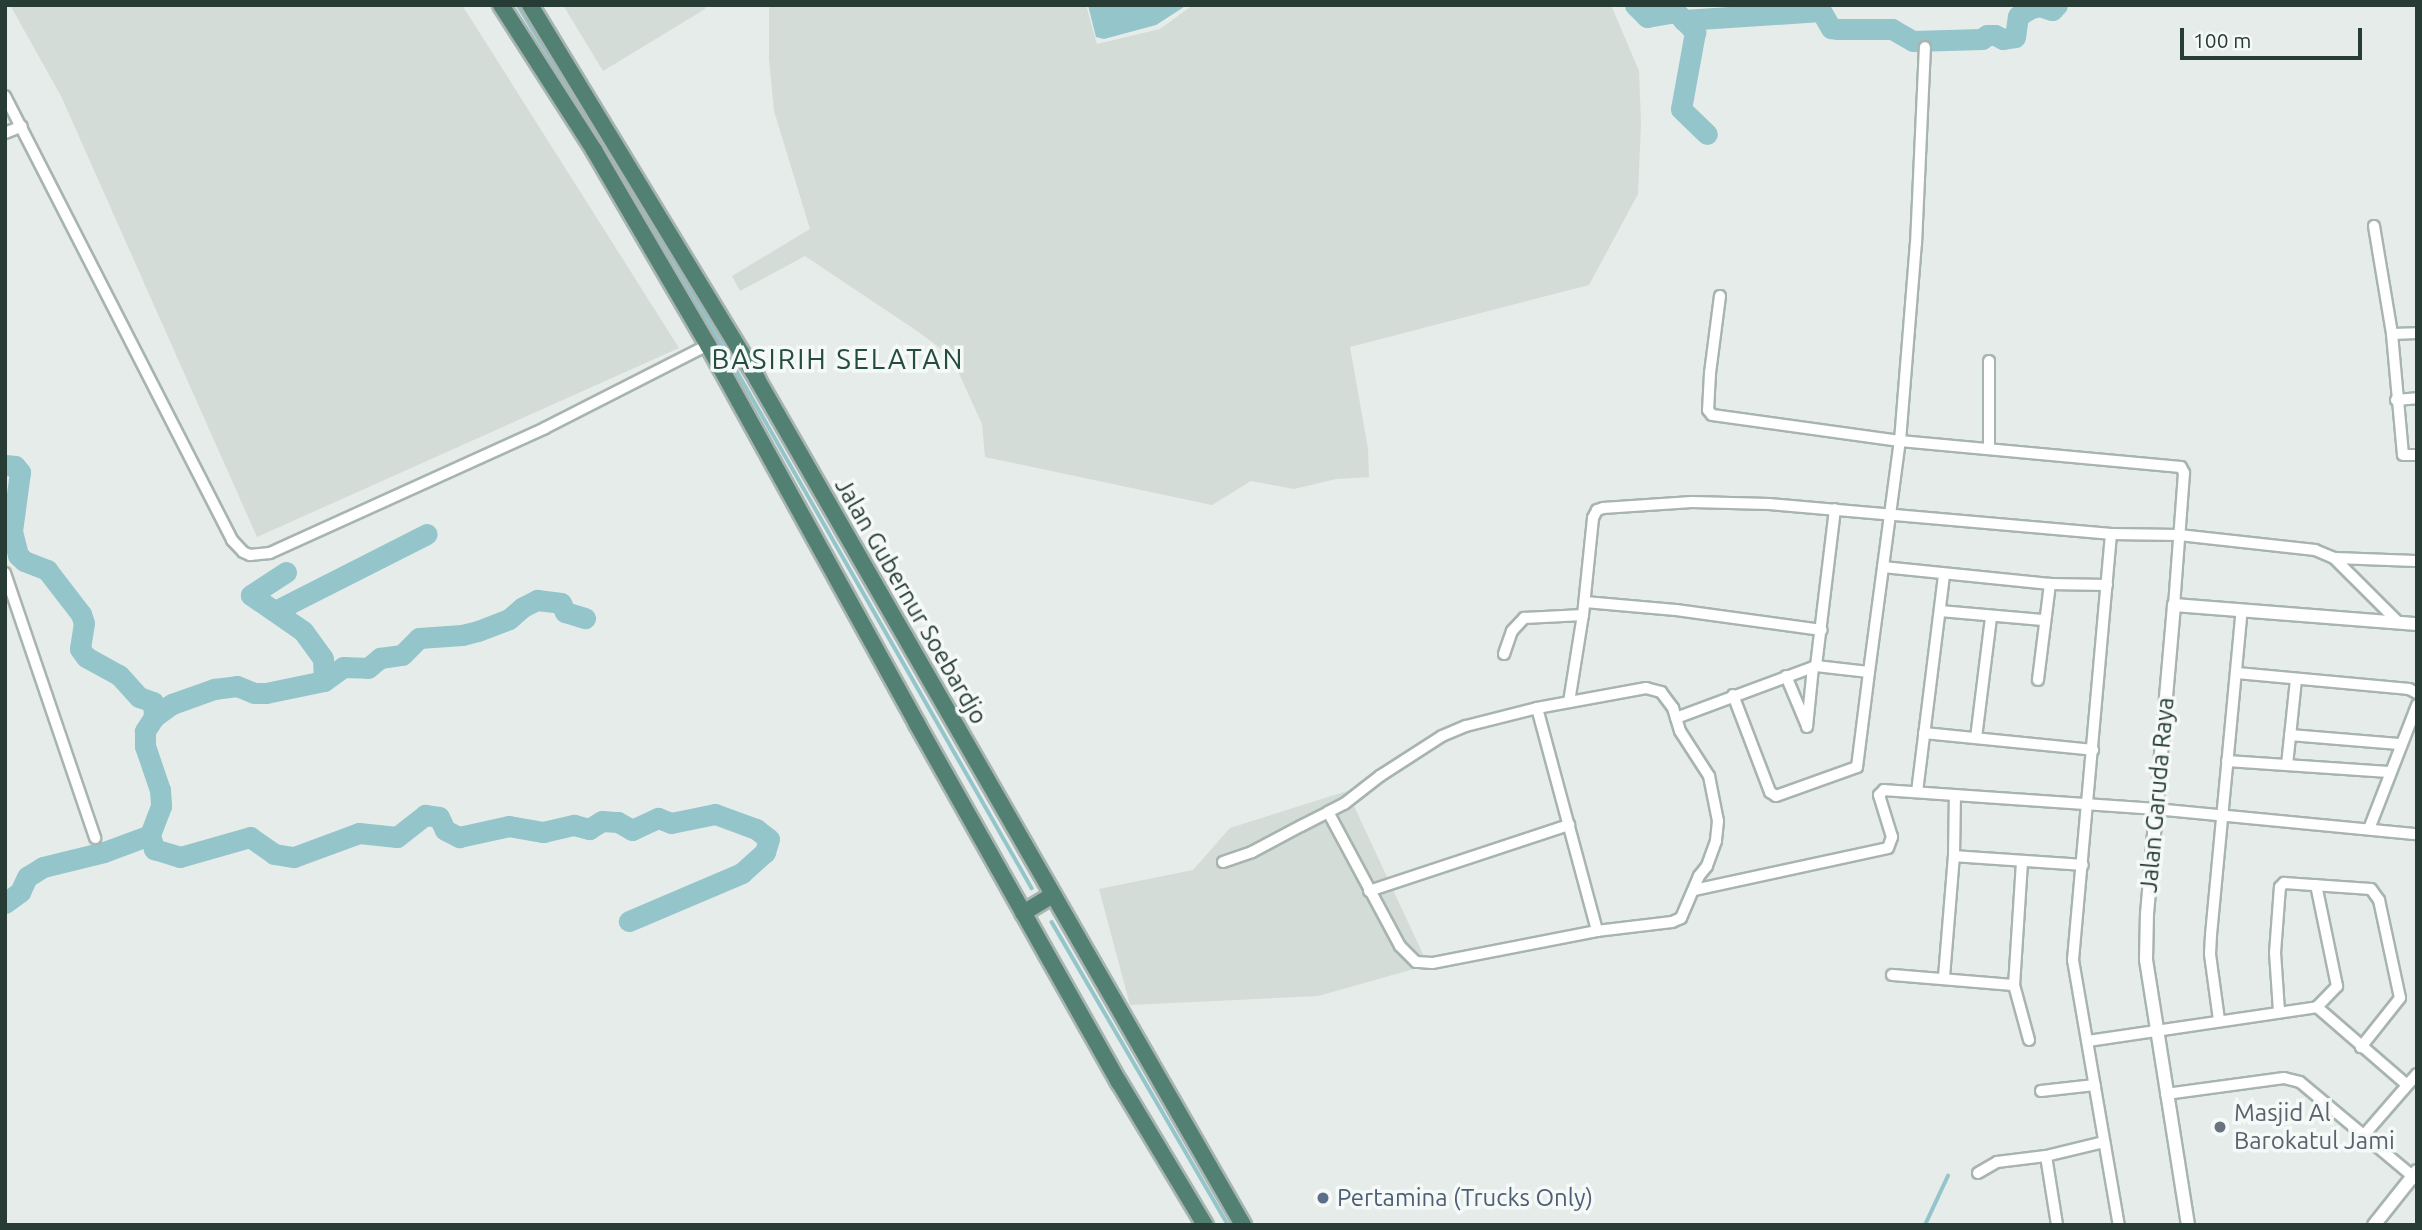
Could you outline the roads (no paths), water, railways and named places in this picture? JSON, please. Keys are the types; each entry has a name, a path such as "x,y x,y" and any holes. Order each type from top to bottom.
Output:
{"highway":[{"path":"500,5 594,150 708,345 799,515 1119,1082 1205,1225"},
{"name":"Jalan Gubernur Soebardjo","path":"530,5 757,379 1243,1225"},
{"path":"1023,912 1053,895"}],"street":[{"path":"1734,695 1770,792 1776,796 1857,768 1899,441 1916,244 1925,47"},
{"path":"5,96 232,540 243,552 250,555 270,553 545,428 708,345"},
{"path":"5,133 22,126"},
{"path":"2374,226 2392,334 2403,455 2417,454"},
{"path":"1720,296 1710,373 1708,410 1712,415 1899,441 2181,467 2184,472 2174,605 2417,624"},
{"path":"2392,334 2417,333"},
{"path":"1989,361 1989,448"},
{"path":"2396,400 2417,398"},
{"path":"1569,702 1585,602 1593,518 1599,509 1718,502 1835,509 2112,534 2179,535 2315,550 2334,558 2417,561"},
{"path":"1786,676 1807,727 1814,666 1822,630 1835,509"},
{"path":"2112,534 2073,960 2119,1225"},
{"path":"2334,558 2399,623"},
{"path":"1882,567 1944,575 2107,585"},
{"path":"5,573 95,838"},
{"path":"1917,792 1944,575"},
{"path":"2038,680 2043,620 2050,583"},
{"path":"1585,602 1676,610 1822,630"},
{"name":"Jalan Garuda Raya","path":"2174,605 2155,809 2146,960 2188,1225"},
{"path":"2219,1020 2210,954 2242,610"},
{"path":"1940,611 2043,620"},
{"path":"1504,654 1512,631 1524,618 1583,615"},
{"path":"1976,738 1992,617"},
{"path":"1676,718 1814,666 1869,672"},
{"path":"2237,673 2409,689 2417,693"},
{"path":"2287,765 2296,679"},
{"path":"1223,862 1252,852 1328,812 1441,736 1466,726 1537,708 1654,688 1667,697 1680,731 1709,776 1717,802 1716,841 1685,913 1672,922 1597,931 1432,963 1416,962 1400,946 1328,812"},
{"path":"2369,828 2399,744 2417,705"},
{"path":"1537,708 1597,931"},
{"path":"1924,733 2093,750"},
{"path":"2290,735 2399,744"},
{"path":"2227,761 2389,772"},
{"path":"1694,890 1885,849 1892,843 1892,836 1880,792 1917,792 2155,809 2417,834"},
{"path":"1944,976 1954,856 1955,795"},
{"path":"1369,891 1569,825"},
{"path":"1954,856 2082,865"},
{"path":"2022,862 2014,985 2029,1040"},
{"path":"2279,1011 2275,953 2278,893 2284,883 2374,890 2379,900 2400,998 2361,1047"},
{"path":"2088,1041 2317,1007 2337,986 2316,885"},
{"path":"1892,975 1944,976 2014,985"},
{"path":"2317,1007 2406,1084"},
{"path":"2364,1135 2417,1074"},
{"path":"2166,1094 2275,1079 2293,1080 2415,1176 2374,1225"},
{"path":"2041,1091 2095,1085"},
{"path":"1978,1173 1997,1162 2046,1156 2104,1142"},
{"path":"2046,1156 2057,1225"}],"water":[{"path":"1088,5 1187,5 1156,25 1104,39 1096,37"}],"waterway":[{"path":"518,5 682,275 1032,888"},
{"path":"1635,5 1647,17 1676,12 1695,32 1681,109 1707,134"},
{"path":"1683,20 1821,11 1831,28 1892,29 1913,41 1982,39 1987,35 2003,39 2015,37 2018,16 2029,9 2039,6 2052,10 2057,5"},
{"path":"5,465 15,466 20,472 12,531 18,555 24,561 47,570 81,614 84,623 80,649 86,657 119,675 139,697 153,702 154,717 145,731 145,746 160,790 161,806 150,835 154,849 180,857 250,837 274,854 294,857 359,833 397,837 425,815 439,817 445,830 459,837 509,826 543,832 574,825 589,829 602,821 618,822 632,830 658,818 671,823 715,814 756,829 769,839 765,852 742,873 629,921"},
{"path":"275,611 427,534"},
{"path":"286,572 251,595 303,631 323,659 324,681"},
{"path":"154,717 172,704 214,689 237,686 254,693 266,693 324,681 343,667 368,668 380,658 402,655 419,638 478,631 509,619 537,600 561,603 565,612 585,618"},
{"path":"5,903 20,892 27,877 43,867 104,852 150,835"},
{"path":"1052,922 1228,1225"},
{"path":"1925,1225 1948,1176"}],"place":[{"name":"Masjid Al Barokatul Jami","path":"2220,1127"},
{"name":"Pertamina (Trucks Only)","path":"1323,1198"}],"district":[{"name":"BASIRIH SELATAN","path":"838,359"}]}
